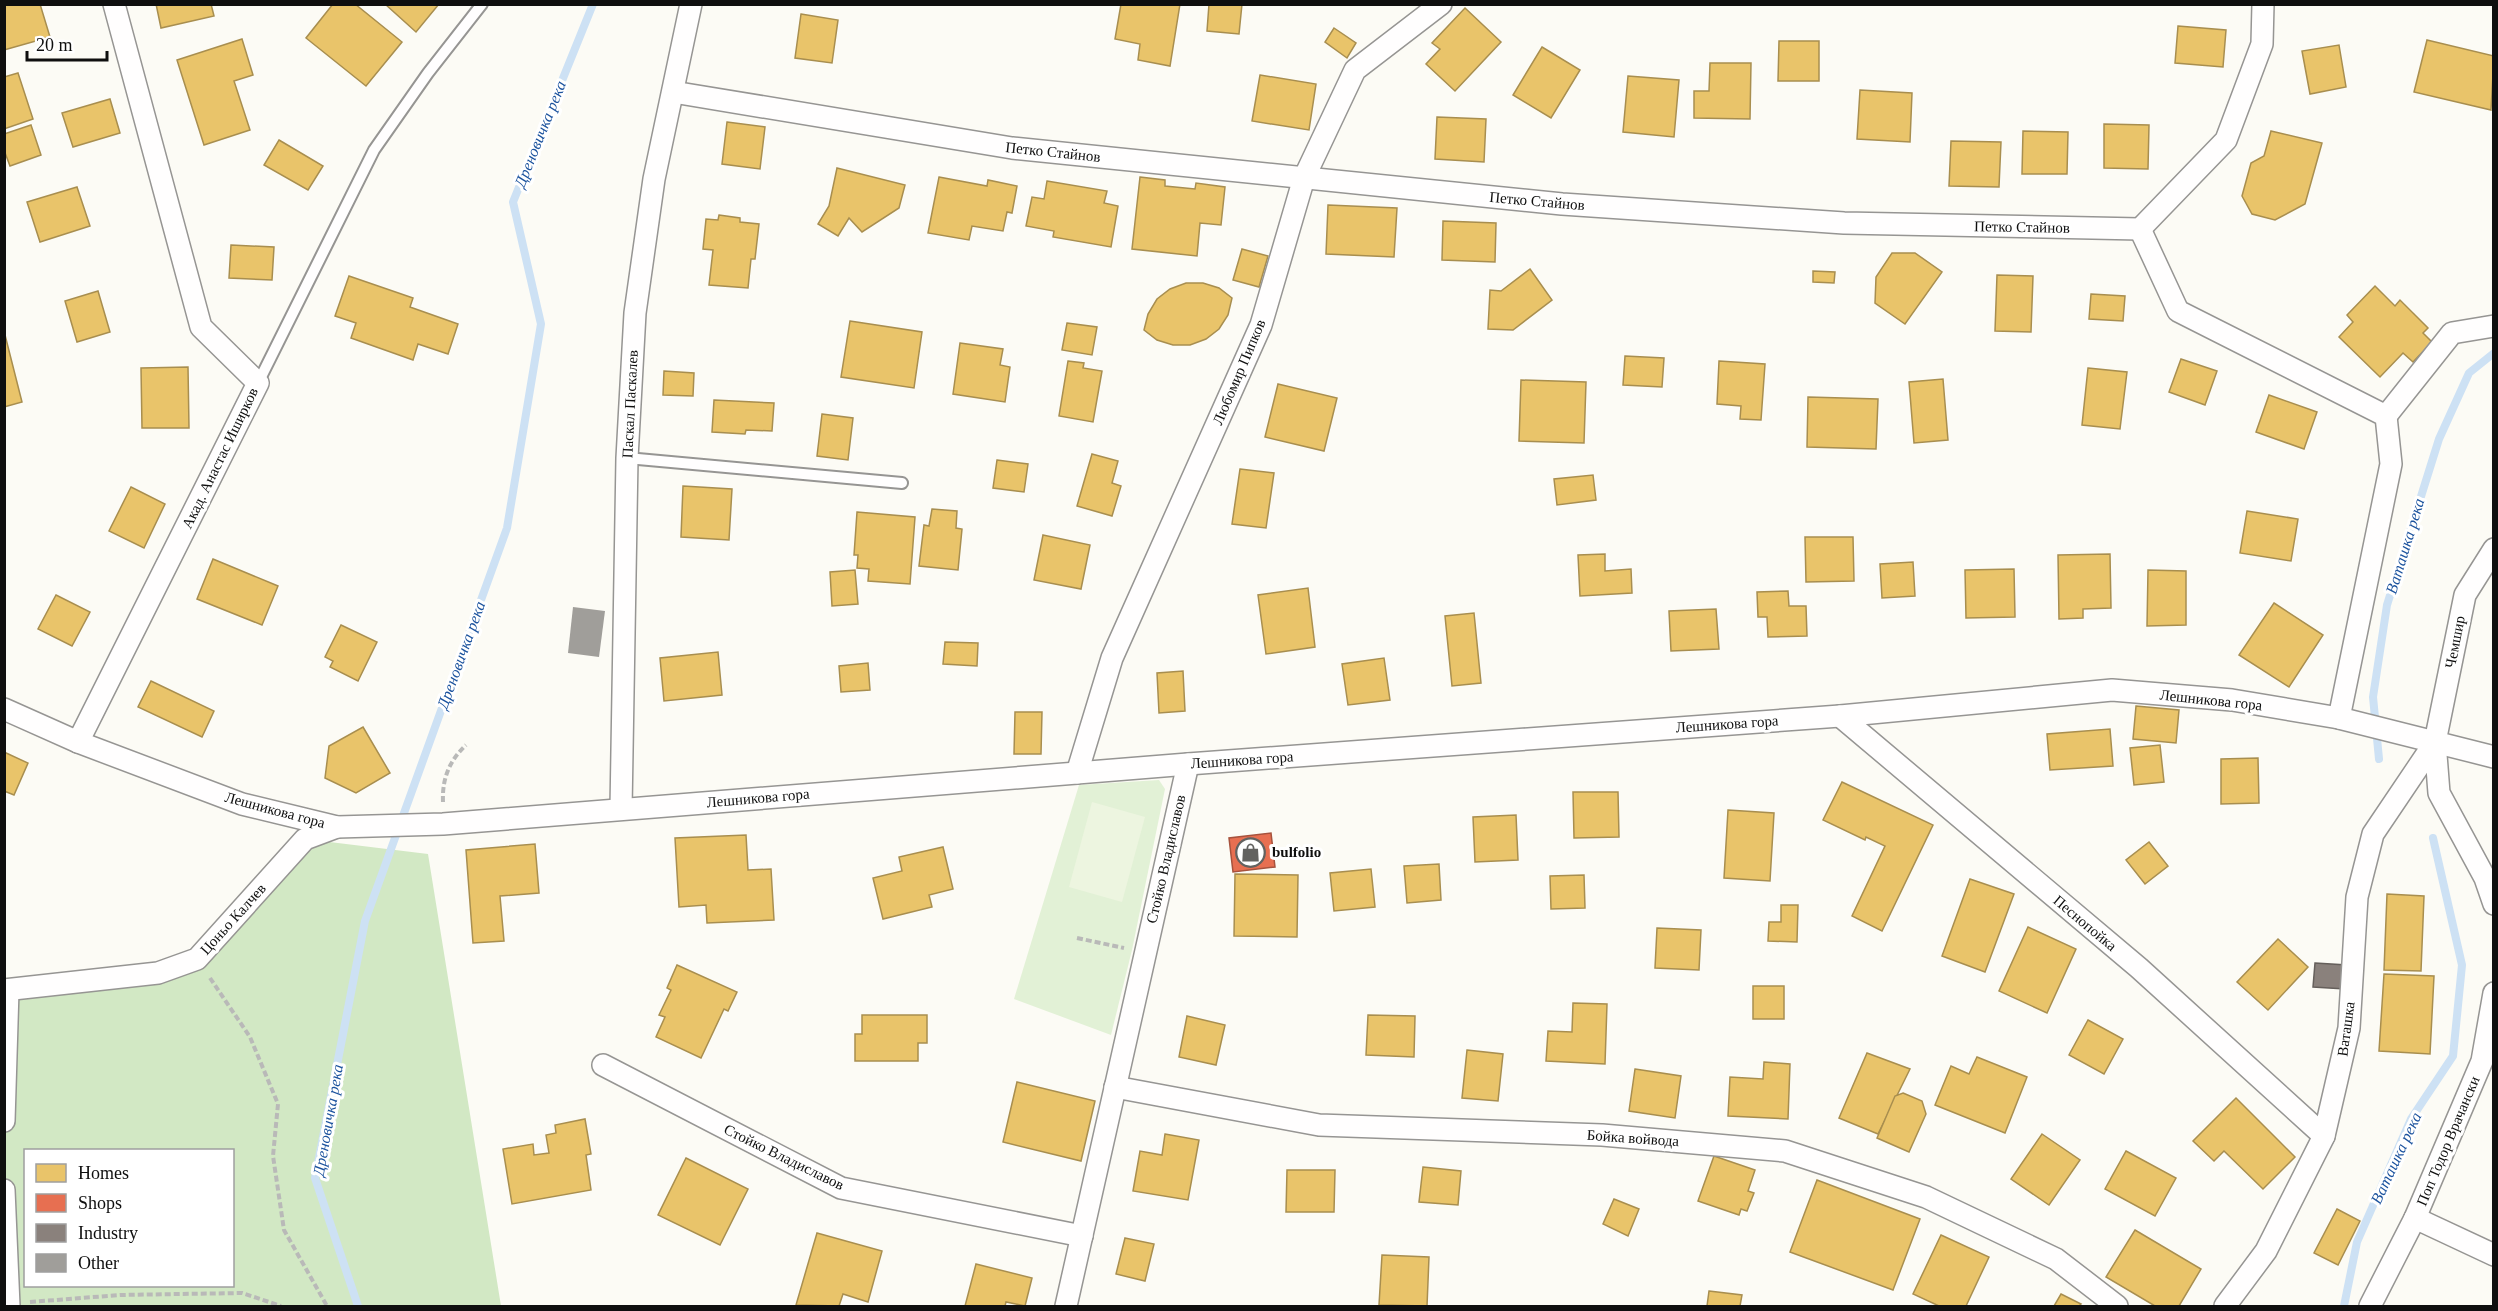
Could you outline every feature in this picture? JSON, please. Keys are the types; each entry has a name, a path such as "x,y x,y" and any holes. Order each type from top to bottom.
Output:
{"street":[{"name":"Акад. Анастас Иширков","path":"78,742 258,383 201,327 114,4"},
{"name":"Паскал Паскалев","path":"621,809 627,458 634,313 654,179 691,4"},
{"name":"Любомир Пипков","path":"1077,772 1112,658 1261,325 1304,178 1355,70 1441,4"},
{"path":"2263,4 2262,44 2226,140 2140,230 2178,311 2386,416"},
{"name":"Петко Стайнов","path":"674,92 1012,148 1562,204 1844,223 2140,230"},
{"path":"2339,718 2391,464 2386,416 2452,333 2493,326"},
{"name":"Чемшир","path":"2435,742 2464,596 2493,549"},
{"name":"Лешникова гора","path":"4,709 78,742 242,804 338,827 434,825 1077,772 1840,716 2112,690 2232,700 2339,718 2493,757"},
{"name":"Песнопойка","path":"1840,716 2139,968 2324,1136"},
{"path":"2435,742 2439,793 2485,878 2493,904"},
{"name":"Ваташка","path":"2224,1306 2266,1251 2324,1136 2349,1029 2356,897 2373,834 2435,742"},
{"name":"Стойко Владиславов","path":"1066,1306 1188,764"},
{"name":"Цоньо Калчев","path":"6,990 158,973 197,958 305,839 338,827"},
{"path":"4,1121 6,990"},
{"name":"Поп Тодор Врачански","path":"2370,1306 2415,1218 2482,1061 2493,993"},
{"name":"Стойко Владиславов","path":"603,1065 841,1188 1082,1236"},
{"name":"Бойка войвода","path":"1115,1087 1319,1125 1602,1135 1785,1151 1926,1197 2056,1259 2117,1306"},
{"path":"4,1190 8,1302"},
{"name":"Поп Тодор Врачански","path":"2415,1218 2493,1255"}],"lane":[{"path":"258,383 374,150 428,73 482,4"},
{"path":"627,458 902,483"}],"path":[{"path":"434,825 447,770 456,755 466,746"},
{"path":"1077,938 1145,952"},
{"path":"197,958 250,1037 278,1104 273,1156 284,1230 327,1306"},
{"path":"8,1302 120,1295 242,1293 281,1306"}],"green space":[{"path":"1159,780 1165,789 1132,950 1111,1035 1014,999 1079,785"},
{"path":"1092,802 1145,817 1122,902 1069,887"},
{"path":"305,839 428,854 501,1306 9,1306 4,1190 8,990 197,959"}],"building: Homes":[{"path":"4,4 40,4 50,37 4,50"},
{"path":"156,4 211,4 214,16 161,28"},
{"path":"333,4 355,4 402,42 366,86 306,38"},
{"path":"385,4 439,4 416,32"},
{"path":"1121,4 1180,4 1170,66 1138,60 1140,44 1115,39"},
{"path":"1209,4 1242,4 1239,34 1207,31"},
{"path":"1465,8 1501,42 1455,91 1426,64 1440,49 1432,43"},
{"path":"801,14 838,20 832,63 795,58"},
{"path":"2178,26 2226,30 2223,67 2175,63"},
{"path":"1334,28 1356,43 1347,58 1325,42"},
{"path":"242,39 253,75 234,81 250,130 204,145 177,60"},
{"path":"2427,40 2494,56 2491,110 2414,92"},
{"path":"1779,41 1819,41 1819,81 1778,81"},
{"path":"2339,45 2346,87 2310,94 2302,51"},
{"path":"1542,47 1580,70 1551,118 1513,95"},
{"path":"1710,63 1751,63 1750,119 1694,118 1694,91 1709,91"},
{"path":"18,73 33,119 4,129 4,77"},
{"path":"1260,75 1316,84 1309,130 1252,121"},
{"path":"1628,76 1679,80 1674,137 1623,132"},
{"path":"1860,90 1912,93 1910,142 1857,139"},
{"path":"110,99 120,133 73,147 62,113"},
{"path":"1437,117 1486,119 1484,162 1435,159"},
{"path":"727,122 765,127 760,169 722,164"},
{"path":"2104,124 2149,125 2148,169 2104,168"},
{"path":"31,125 41,155 10,166 4,150 4,134"},
{"path":"2023,131 2068,132 2067,174 2022,174"},
{"path":"2271,131 2322,143 2305,204 2275,220 2252,214 2242,196 2251,163 2264,156"},
{"path":"279,140 323,166 308,190 264,165"},
{"path":"1951,141 2001,142 1999,187 1949,186"},
{"path":"837,168 905,185 899,208 862,232 849,218 838,236 818,224 829,206"},
{"path":"939,177 987,186 988,180 1017,186 1012,213 1007,212 1003,231 972,226 969,240 928,233"},
{"path":"1140,177 1165,180 1165,186 1195,189 1196,183 1225,187 1221,225 1200,223 1197,256 1132,249"},
{"path":"1047,181 1107,191 1104,203 1118,206 1111,247 1053,237 1054,231 1026,226 1032,197 1044,199"},
{"path":"77,187 90,226 40,242 27,202"},
{"path":"1328,205 1397,208 1394,257 1326,254"},
{"path":"719,215 740,218 740,222 759,224 755,259 751,259 748,288 709,285 713,250 703,249 706,219 718,220"},
{"path":"1443,221 1496,223 1495,262 1442,260"},
{"path":"231,245 274,247 272,280 229,278"},
{"path":"1242,249 1268,256 1259,287 1233,280"},
{"path":"1892,253 1915,253 1942,272 1905,324 1875,303 1876,277"},
{"path":"1530,269 1552,300 1513,330 1488,329 1490,290 1501,291"},
{"path":"1813,271 1835,272 1834,283 1813,282"},
{"path":"1997,275 2033,276 2031,332 1995,331"},
{"path":"349,276 413,298 410,307 458,324 448,354 418,344 413,360 351,338 356,323 335,316"},
{"path":"1186,283 1203,283 1219,288 1232,298 1228,315 1219,329 1206,339 1190,345 1173,345 1157,340 1144,330 1148,314 1157,299 1170,289"},
{"path":"2375,286 2395,306 2400,300 2428,328 2423,333 2432,342 2413,362 2403,353 2380,377 2339,337 2353,322 2347,315"},
{"path":"98,291 110,332 77,342 65,301"},
{"path":"2091,294 2125,296 2123,321 2089,319"},
{"path":"850,321 922,332 914,388 841,377"},
{"path":"1067,323 1097,327 1092,355 1062,350"},
{"path":"4,331 22,402 4,407"},
{"path":"960,343 1003,349 1000,365 1010,367 1005,402 953,394"},
{"path":"1625,356 1664,358 1662,387 1623,385"},
{"path":"2181,359 2217,371 2205,405 2169,392"},
{"path":"1068,361 1084,363 1083,368 1102,371 1093,422 1059,416"},
{"path":"1719,361 1765,364 1761,420 1740,419 1741,406 1717,404"},
{"path":"188,367 189,428 142,428 141,368"},
{"path":"2088,368 2127,372 2120,429 2082,425"},
{"path":"664,371 694,373 693,396 663,395"},
{"path":"1943,379 1948,440 1914,443 1909,382"},
{"path":"1521,380 1586,382 1584,443 1519,441"},
{"path":"1278,384 1337,398 1324,451 1265,437"},
{"path":"2269,395 2317,412 2304,449 2256,432"},
{"path":"1808,397 1878,399 1876,449 1807,447"},
{"path":"714,400 774,403 772,431 746,430 745,434 712,432"},
{"path":"822,414 853,418 848,460 817,456"},
{"path":"1092,454 1118,461 1112,483 1121,486 1112,516 1077,506"},
{"path":"997,460 1028,464 1024,492 993,488"},
{"path":"1240,469 1274,473 1266,528 1232,524"},
{"path":"1593,475 1596,500 1557,505 1554,479"},
{"path":"683,486 732,489 729,540 681,537"},
{"path":"131,487 165,504 144,548 109,531"},
{"path":"932,509 957,511 956,528 962,529 958,570 919,566 924,525 929,526"},
{"path":"2247,511 2298,519 2291,561 2240,553"},
{"path":"857,512 915,517 910,584 868,581 869,569 857,568 858,555 854,555"},
{"path":"1043,535 1090,545 1081,589 1034,580"},
{"path":"1805,537 1853,537 1854,581 1806,582"},
{"path":"1605,554 1605,571 1631,569 1632,593 1580,596 1578,555"},
{"path":"2110,554 2111,608 2083,609 2083,618 2059,619 2058,555"},
{"path":"213,559 278,586 262,625 197,599"},
{"path":"1913,562 1915,596 1882,598 1880,564"},
{"path":"2014,569 2015,617 1966,618 1965,570"},
{"path":"855,570 858,604 832,606 830,572"},
{"path":"2148,570 2186,571 2186,625 2147,626"},
{"path":"1308,588 1315,647 1266,654 1258,595"},
{"path":"1788,591 1789,606 1806,606 1807,636 1768,637 1767,617 1758,617 1757,592"},
{"path":"56,595 90,612 72,646 38,629"},
{"path":"2274,603 2323,635 2289,687 2239,655"},
{"path":"1716,609 1719,649 1671,651 1669,611"},
{"path":"1474,613 1481,683 1452,686 1445,616"},
{"path":"341,625 377,642 358,681 330,667 333,661 325,657"},
{"path":"945,642 978,643 977,666 943,664"},
{"path":"718,652 722,695 664,701 660,658"},
{"path":"1384,658 1390,700 1348,705 1342,664"},
{"path":"868,663 870,690 841,692 839,666"},
{"path":"1183,671 1185,711 1159,713 1157,673"},
{"path":"151,681 214,711 202,737 138,707"},
{"path":"2136,706 2179,710 2176,743 2133,739"},
{"path":"1015,712 1042,712 1041,754 1014,754"},
{"path":"363,727 390,773 356,793 325,778 329,746"},
{"path":"2110,729 2113,766 2050,770 2047,734"},
{"path":"2160,745 2164,782 2134,785 2130,748"},
{"path":"4,752 28,763 14,795 4,791"},
{"path":"2258,758 2259,803 2221,804 2221,759"},
{"path":"1842,782 1933,825 1882,931 1852,916 1885,846 1866,837 1865,840 1823,820"},
{"path":"1573,792 1618,792 1619,837 1574,838"},
{"path":"1728,810 1774,813 1770,881 1724,878"},
{"path":"1516,815 1518,860 1475,862 1473,817"},
{"path":"746,835 748,870 771,869 774,920 707,923 706,905 679,907 675,838"},
{"path":"2149,842 2168,866 2145,884 2126,860"},
{"path":"535,844 539,893 500,896 504,941 473,943 466,850"},
{"path":"943,847 953,889 929,895 932,907 883,919 873,878 902,871 899,857"},
{"path":"1439,864 1441,900 1407,903 1404,866"},
{"path":"1371,869 1375,907 1334,911 1330,873"},
{"path":"1235,874 1298,875 1297,937 1234,936"},
{"path":"1584,875 1585,908 1551,909 1550,876"},
{"path":"1970,879 2014,894 1985,972 1942,956"},
{"path":"2387,894 2424,896 2421,971 2384,970"},
{"path":"1781,905 1798,905 1797,942 1768,941 1769,922 1781,922"},
{"path":"2028,927 2076,949 2047,1013 1999,991"},
{"path":"1657,928 1701,930 1699,970 1655,968"},
{"path":"2278,939 2308,967 2268,1010 2237,982"},
{"path":"677,965 737,992 728,1011 724,1009 701,1058 656,1037 665,1017 659,1015 671,990 667,988"},
{"path":"2384,974 2434,976 2430,1054 2379,1051"},
{"path":"1753,986 1784,986 1784,1019 1753,1019"},
{"path":"1573,1003 1607,1004 1605,1064 1546,1061 1548,1031 1572,1032"},
{"path":"862,1015 927,1015 927,1043 918,1043 918,1061 855,1061 855,1034 862,1034"},
{"path":"1368,1015 1415,1016 1414,1057 1366,1055"},
{"path":"1187,1016 1225,1025 1216,1065 1179,1057"},
{"path":"2088,1020 2123,1039 2104,1074 2069,1055"},
{"path":"1467,1050 1503,1054 1498,1101 1462,1098"},
{"path":"1867,1053 1910,1069 1878,1134 1839,1118"},
{"path":"1977,1057 2027,1077 2005,1133 1935,1105 1951,1066 1969,1074"},
{"path":"1764,1062 1790,1064 1788,1119 1728,1116 1730,1077 1763,1079"},
{"path":"1635,1069 1681,1076 1675,1118 1629,1111"},
{"path":"1017,1082 1095,1101 1081,1161 1003,1142"},
{"path":"1903,1093 1922,1101 1926,1114 1909,1152 1877,1138 1895,1096"},
{"path":"2236,1098 2295,1157 2263,1189 2224,1151 2214,1161 2193,1141"},
{"path":"585,1119 591,1154 586,1155 591,1190 512,1204 503,1149 533,1144 534,1155 549,1153 546,1135 556,1133 555,1125"},
{"path":"1165,1134 1199,1140 1188,1200 1133,1191 1140,1151 1162,1155"},
{"path":"2042,1134 2080,1160 2049,1205 2011,1179"},
{"path":"2126,1151 2176,1178 2155,1216 2105,1189"},
{"path":"1714,1156 1755,1170 1748,1191 1754,1193 1747,1211 1741,1209 1739,1215 1698,1201"},
{"path":"686,1158 748,1189 720,1245 658,1215"},
{"path":"1423,1167 1461,1171 1458,1205 1419,1202"},
{"path":"1287,1170 1335,1170 1334,1212 1286,1212"},
{"path":"1817,1180 1920,1219 1893,1290 1790,1252"},
{"path":"1614,1199 1639,1209 1628,1236 1603,1224"},
{"path":"2337,1209 2360,1221 2338,1265 2314,1253"},
{"path":"2135,1230 2201,1269 2179,1306 2155,1306 2106,1277"},
{"path":"817,1233 882,1251 868,1302 843,1294 839,1306 796,1305"},
{"path":"1941,1235 1989,1257 1966,1306 1939,1306 1913,1294"},
{"path":"1125,1238 1154,1244 1145,1281 1116,1274"},
{"path":"1382,1255 1429,1257 1427,1306 1379,1305"},
{"path":"976,1264 1032,1278 1025,1306 1006,1302 1005,1306 965,1306"},
{"path":"1709,1291 1742,1295 1740,1306 1707,1306"},
{"path":"2061,1294 2081,1304 2079,1306 2054,1306"}],"building: Shops":[{"path":"1271,833 1275,867 1233,872 1229,838"}],"building: Industry":[{"path":"2315,963 2347,965 2345,989 2313,987"}],"building: Other":[{"path":"573,607 605,611 599,657 568,653"}],"waterway":[{"name":"Дреновичка река","path":"358,1306 315,1178 365,921 507,528 541,324 513,202 593,4"},
{"name":"Ваташка река","path":"2379,759 2373,697 2387,605 2439,439 2469,373 2494,353"},
{"name":"Ваташка река","path":"2344,1306 2357,1242 2411,1119 2453,1056 2462,965 2433,838"}],"place":[{"name":"bulfolio","path":"1251,852"}]}
